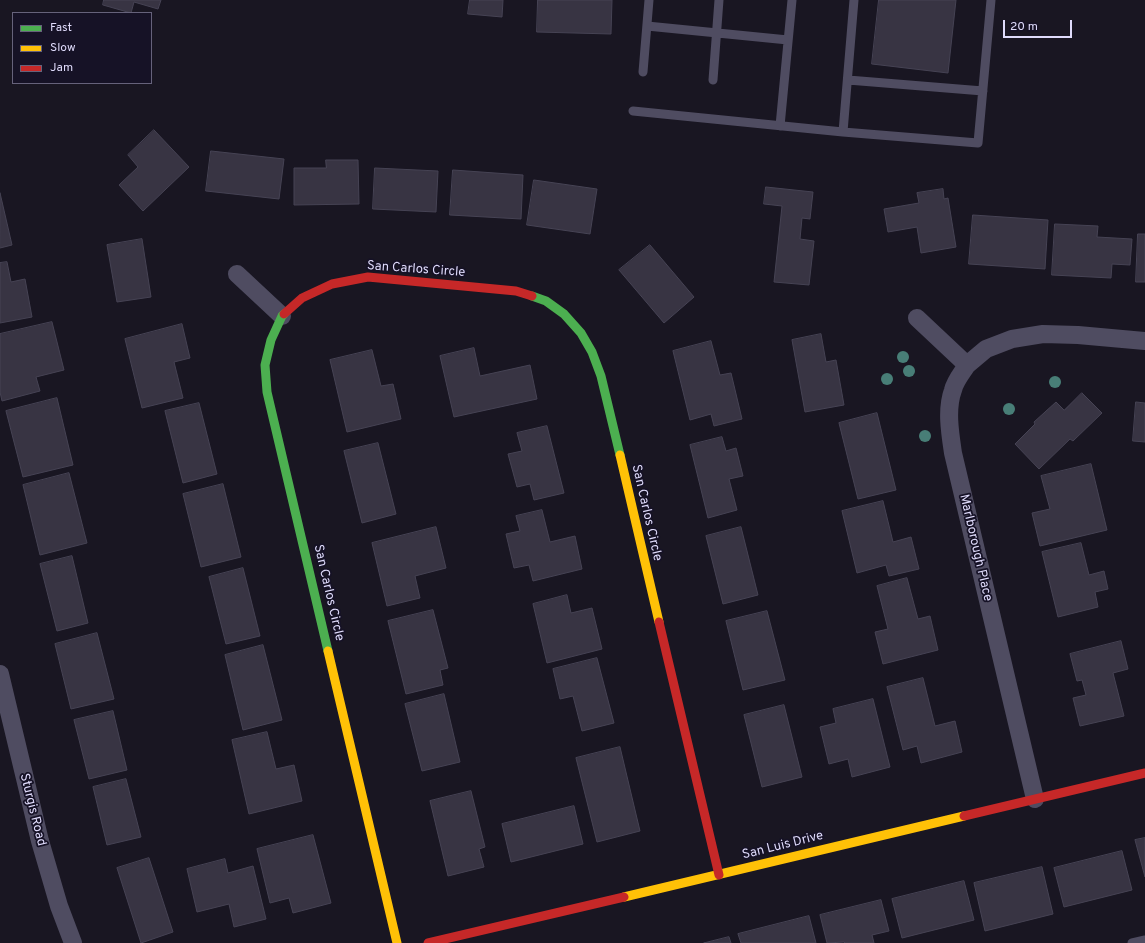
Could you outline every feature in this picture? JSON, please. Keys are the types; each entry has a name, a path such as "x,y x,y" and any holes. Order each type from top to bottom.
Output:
{"street":[{"path":"237,274 282,316"},
{"name":"San Carlos Circle","path":"397,943 267,392 265,365 271,340 282,316 302,298 332,284 368,277 516,291 546,301 564,314 581,333 592,352 601,376 719,875"},
{"path":"917,318 966,365 986,349 1012,339 1043,334 1078,335 1145,341"},
{"name":"Marlborough Place","path":"966,365 953,389 950,408 952,453 1035,799"},
{"name":"Sturgis Road","path":"0,674 40,841 59,906 73,943"},
{"name":"San Luis Drive","path":"428,943 1145,773"}],"lane":[{"path":"643,72 649,0"},
{"path":"713,80 720,0"},
{"path":"780,126 792,0"},
{"path":"844,132 854,0"},
{"path":"633,112 978,143 991,0"},
{"path":"647,26 788,40"},
{"path":"848,80 983,91"},
{"path":"1132,943 1145,940"}],"building":[{"path":"104,0 161,0 158,9 134,2 131,12 103,5"},
{"path":"470,0 503,0 502,17 468,14"},
{"path":"538,0 612,0 611,34 537,32"},
{"path":"879,0 956,0 948,73 872,64"},
{"path":"154,130 189,167 143,211 119,185 138,167 128,155"},
{"path":"211,151 284,159 279,199 206,191"},
{"path":"326,160 358,160 359,204 294,205 294,168 326,168"},
{"path":"375,168 438,171 436,212 373,209"},
{"path":"453,170 523,175 521,219 450,215"},
{"path":"534,180 597,189 590,234 527,225"},
{"path":"766,187 813,192 810,219 802,218 800,239 814,241 809,285 774,282 782,206 764,204"},
{"path":"943,189 944,199 948,198 956,247 921,253 917,227 888,232 884,209 919,203 917,193"},
{"path":"0,193 12,245 0,248"},
{"path":"973,215 1048,220 1045,269 969,264"},
{"path":"1055,224 1098,226 1097,237 1132,239 1130,265 1112,264 1111,278 1052,275"},
{"path":"1138,234 1145,234 1145,282 1136,282"},
{"path":"142,239 151,297 117,302 107,245"},
{"path":"650,245 694,297 664,323 619,270"},
{"path":"7,262 11,282 25,279 32,317 0,323 0,263"},
{"path":"52,322 64,370 36,377 40,391 2,401 0,392 0,334"},
{"path":"182,324 190,358 174,362 183,398 142,408 125,339"},
{"path":"821,334 826,362 836,360 844,405 805,412 792,340"},
{"path":"711,341 720,375 731,373 742,419 714,426 711,414 690,420 673,351"},
{"path":"474,348 480,376 530,365 537,399 454,417 440,356"},
{"path":"372,350 381,386 393,384 401,419 347,432 330,360"},
{"path":"1082,393 1102,413 1073,441 1070,439 1039,469 1015,444 1035,424 1034,422 1056,402 1064,410"},
{"path":"57,398 73,465 23,477 6,411"},
{"path":"1136,402 1145,403 1145,442 1133,441"},
{"path":"199,403 217,474 183,483 165,411"},
{"path":"877,413 896,490 858,499 839,423"},
{"path":"547,426 564,493 534,500 530,484 517,487 508,454 522,451 517,433"},
{"path":"722,437 726,451 736,448 743,476 729,479 737,510 708,518 690,445"},
{"path":"378,443 396,514 362,523 344,451"},
{"path":"1091,464 1107,530 1040,546 1032,513 1050,509 1041,476"},
{"path":"69,473 87,543 40,555 23,485"},
{"path":"223,484 241,557 201,567 183,494"},
{"path":"883,501 893,542 911,537 919,569 889,576 886,565 857,573 842,511"},
{"path":"542,510 550,542 575,536 582,569 533,581 529,565 514,568 506,534 520,531 516,516"},
{"path":"436,527 446,568 415,576 420,598 387,606 372,543"},
{"path":"741,527 758,595 723,604 706,536"},
{"path":"1081,543 1089,575 1104,571 1108,589 1095,592 1098,607 1058,617 1042,552"},
{"path":"72,556 88,623 57,631 40,564"},
{"path":"243,568 260,636 226,644 209,577"},
{"path":"907,578 918,619 930,616 938,650 883,664 875,632 888,629 877,586"},
{"path":"567,595 571,613 592,608 602,649 547,663 533,604"},
{"path":"433,610 448,668 440,670 443,685 406,694 388,621"},
{"path":"767,611 785,680 743,690 726,621"},
{"path":"97,633 114,699 71,709 55,644"},
{"path":"1121,641 1128,669 1113,673 1124,716 1080,726 1073,698 1086,695 1082,680 1077,681 1070,654"},
{"path":"263,645 282,720 243,730 225,655"},
{"path":"597,658 614,723 582,731 573,696 560,699 553,669"},
{"path":"923,678 935,726 955,721 962,752 921,763 917,746 903,750 887,687"},
{"path":"444,694 460,762 422,771 405,704"},
{"path":"873,699 890,767 852,777 848,759 829,764 820,727 836,723 833,709"},
{"path":"784,705 802,777 762,787 744,715"},
{"path":"113,711 127,770 89,779 74,720"},
{"path":"267,732 276,769 294,765 302,801 249,814 232,740"},
{"path":"620,747 640,831 597,842 576,758"},
{"path":"126,779 141,837 107,845 93,787"},
{"path":"471,791 485,847 479,849 484,867 448,876 430,801"},
{"path":"574,806 583,844 511,862 502,824"},
{"path":"313,835 331,903 293,913 289,898 270,903 257,849"},
{"path":"1145,838 1145,877 1135,840"},
{"path":"1122,851 1132,890 1064,907 1054,868"},
{"path":"149,858 173,932 141,943 117,868"},
{"path":"225,859 228,873 253,866 266,919 234,927 229,904 197,912 187,869"},
{"path":"1042,867 1053,914 985,931 974,883"},
{"path":"964,881 974,920 902,938 892,899"},
{"path":"881,900 889,931 872,935 874,943 827,943 820,915"},
{"path":"809,916 816,943 741,943 738,934"},
{"path":"729,937 731,943 704,943"}],"traffic: fast":[{"path":"532,296 546,301 564,314 581,333 592,352 601,376 620,455"},
{"path":"284,314 271,340 265,365 267,392 328,651"}],"traffic: slow":[{"path":"620,455 659,622"},
{"path":"328,651 397,943"},
{"path":"624,897 964,816"}],"traffic: jam":[{"path":"284,314 302,298 332,284 368,277 516,291 532,296"},
{"path":"659,622 719,875"},
{"path":"964,816 1145,773"},
{"path":"428,943 624,897"}]}
